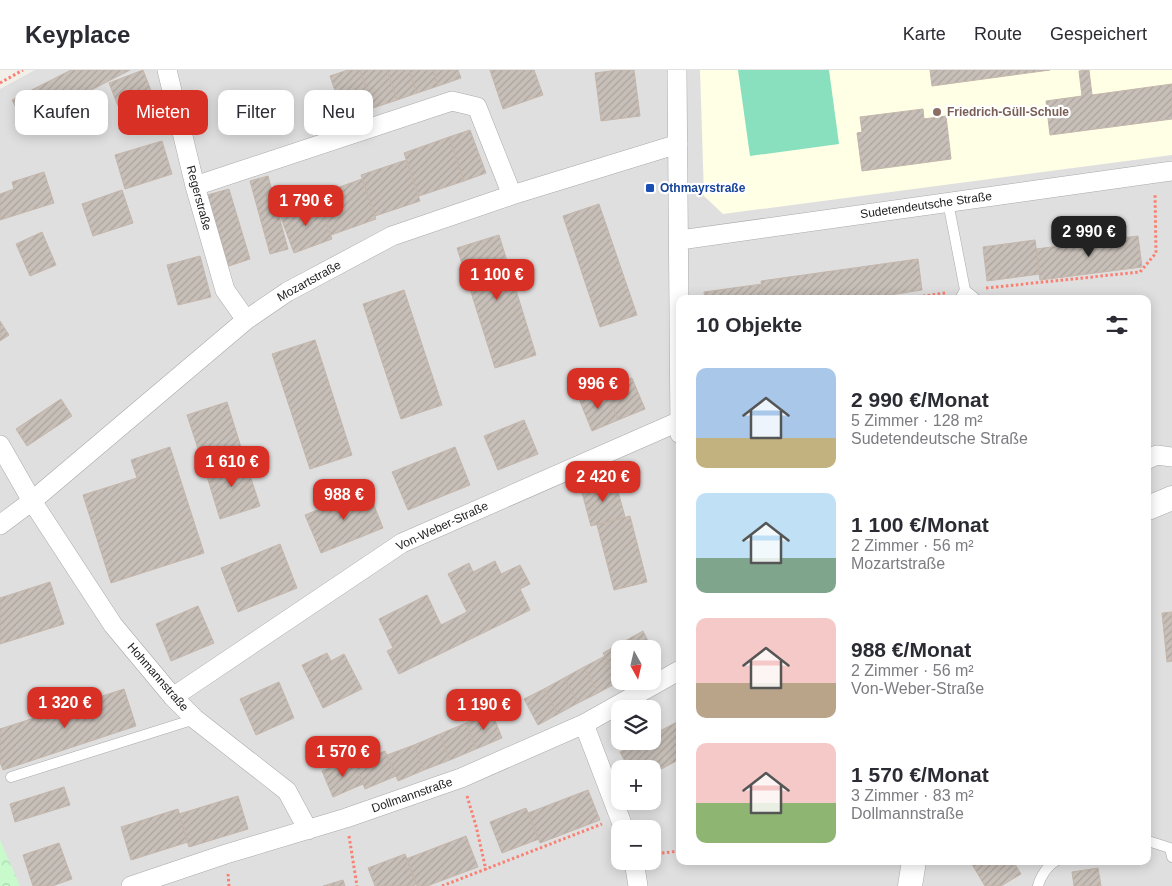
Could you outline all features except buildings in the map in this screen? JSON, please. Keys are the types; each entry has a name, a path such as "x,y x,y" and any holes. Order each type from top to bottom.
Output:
{"street":[{"name":"Regerstraße","path":"167,70 195,186 225,290 246,320"},
{"path":"677,70 680,295"},
{"path":"195,186 452,101 478,107 512,195"},
{"name":"Mozartstraße","path":"0,525 32,501 246,320 287,292 392,236 512,195 678,144"},
{"name":"Sudetendeutsche Straße","path":"680,240 1163,173"},
{"name":"Von-Weber-Straße","path":"173,697 402,543 676,423"},
{"name":"Hohmannstraße","path":"0,445 32,501 113,625 173,697 195,718 287,790 308,830"},
{"path":"1151,458 1157,455 1172,457"},
{"path":"1151,507 1172,498"},
{"name":"Dollmannstraße","path":"131,886 226,854 346,818 461,778 584,724 676,672"},
{"path":"584,724 621,820"},
{"path":"910,886 913,865"},
{"path":"635,870 638,886"}],"lane":[{"path":"948,202 963,294"},
{"path":"11,777 195,718"},
{"path":"1151,842 1170,848 1172,857"},
{"path":"1038,886 1039,881 1050,865"}],"path":[{"path":"0,83 23,70"},
{"path":"963,294 1140,272 1156,253 1163,173"},
{"path":"461,778 476,826 486,870"},
{"path":"346,818 357,886"},
{"path":"442,886 611,827"},
{"path":"661,853 676,851"}],"shaded area":[{"path":"35,70 1172,70 1172,886 0,886 0,89"},
{"name":"Friedrich-Güll-Schule","path":"700,70 1172,70 1172,155 723,214 704,196"}],"green space":[{"path":"738,70 829,70 839,144 750,156"},
{"path":"0,840 20,886 0,886"}],"place":[{"name":"Friedrich-Güll-Schule","path":"937,112"},
{"name":"Othmayrstraße","path":"650,188"}]}
